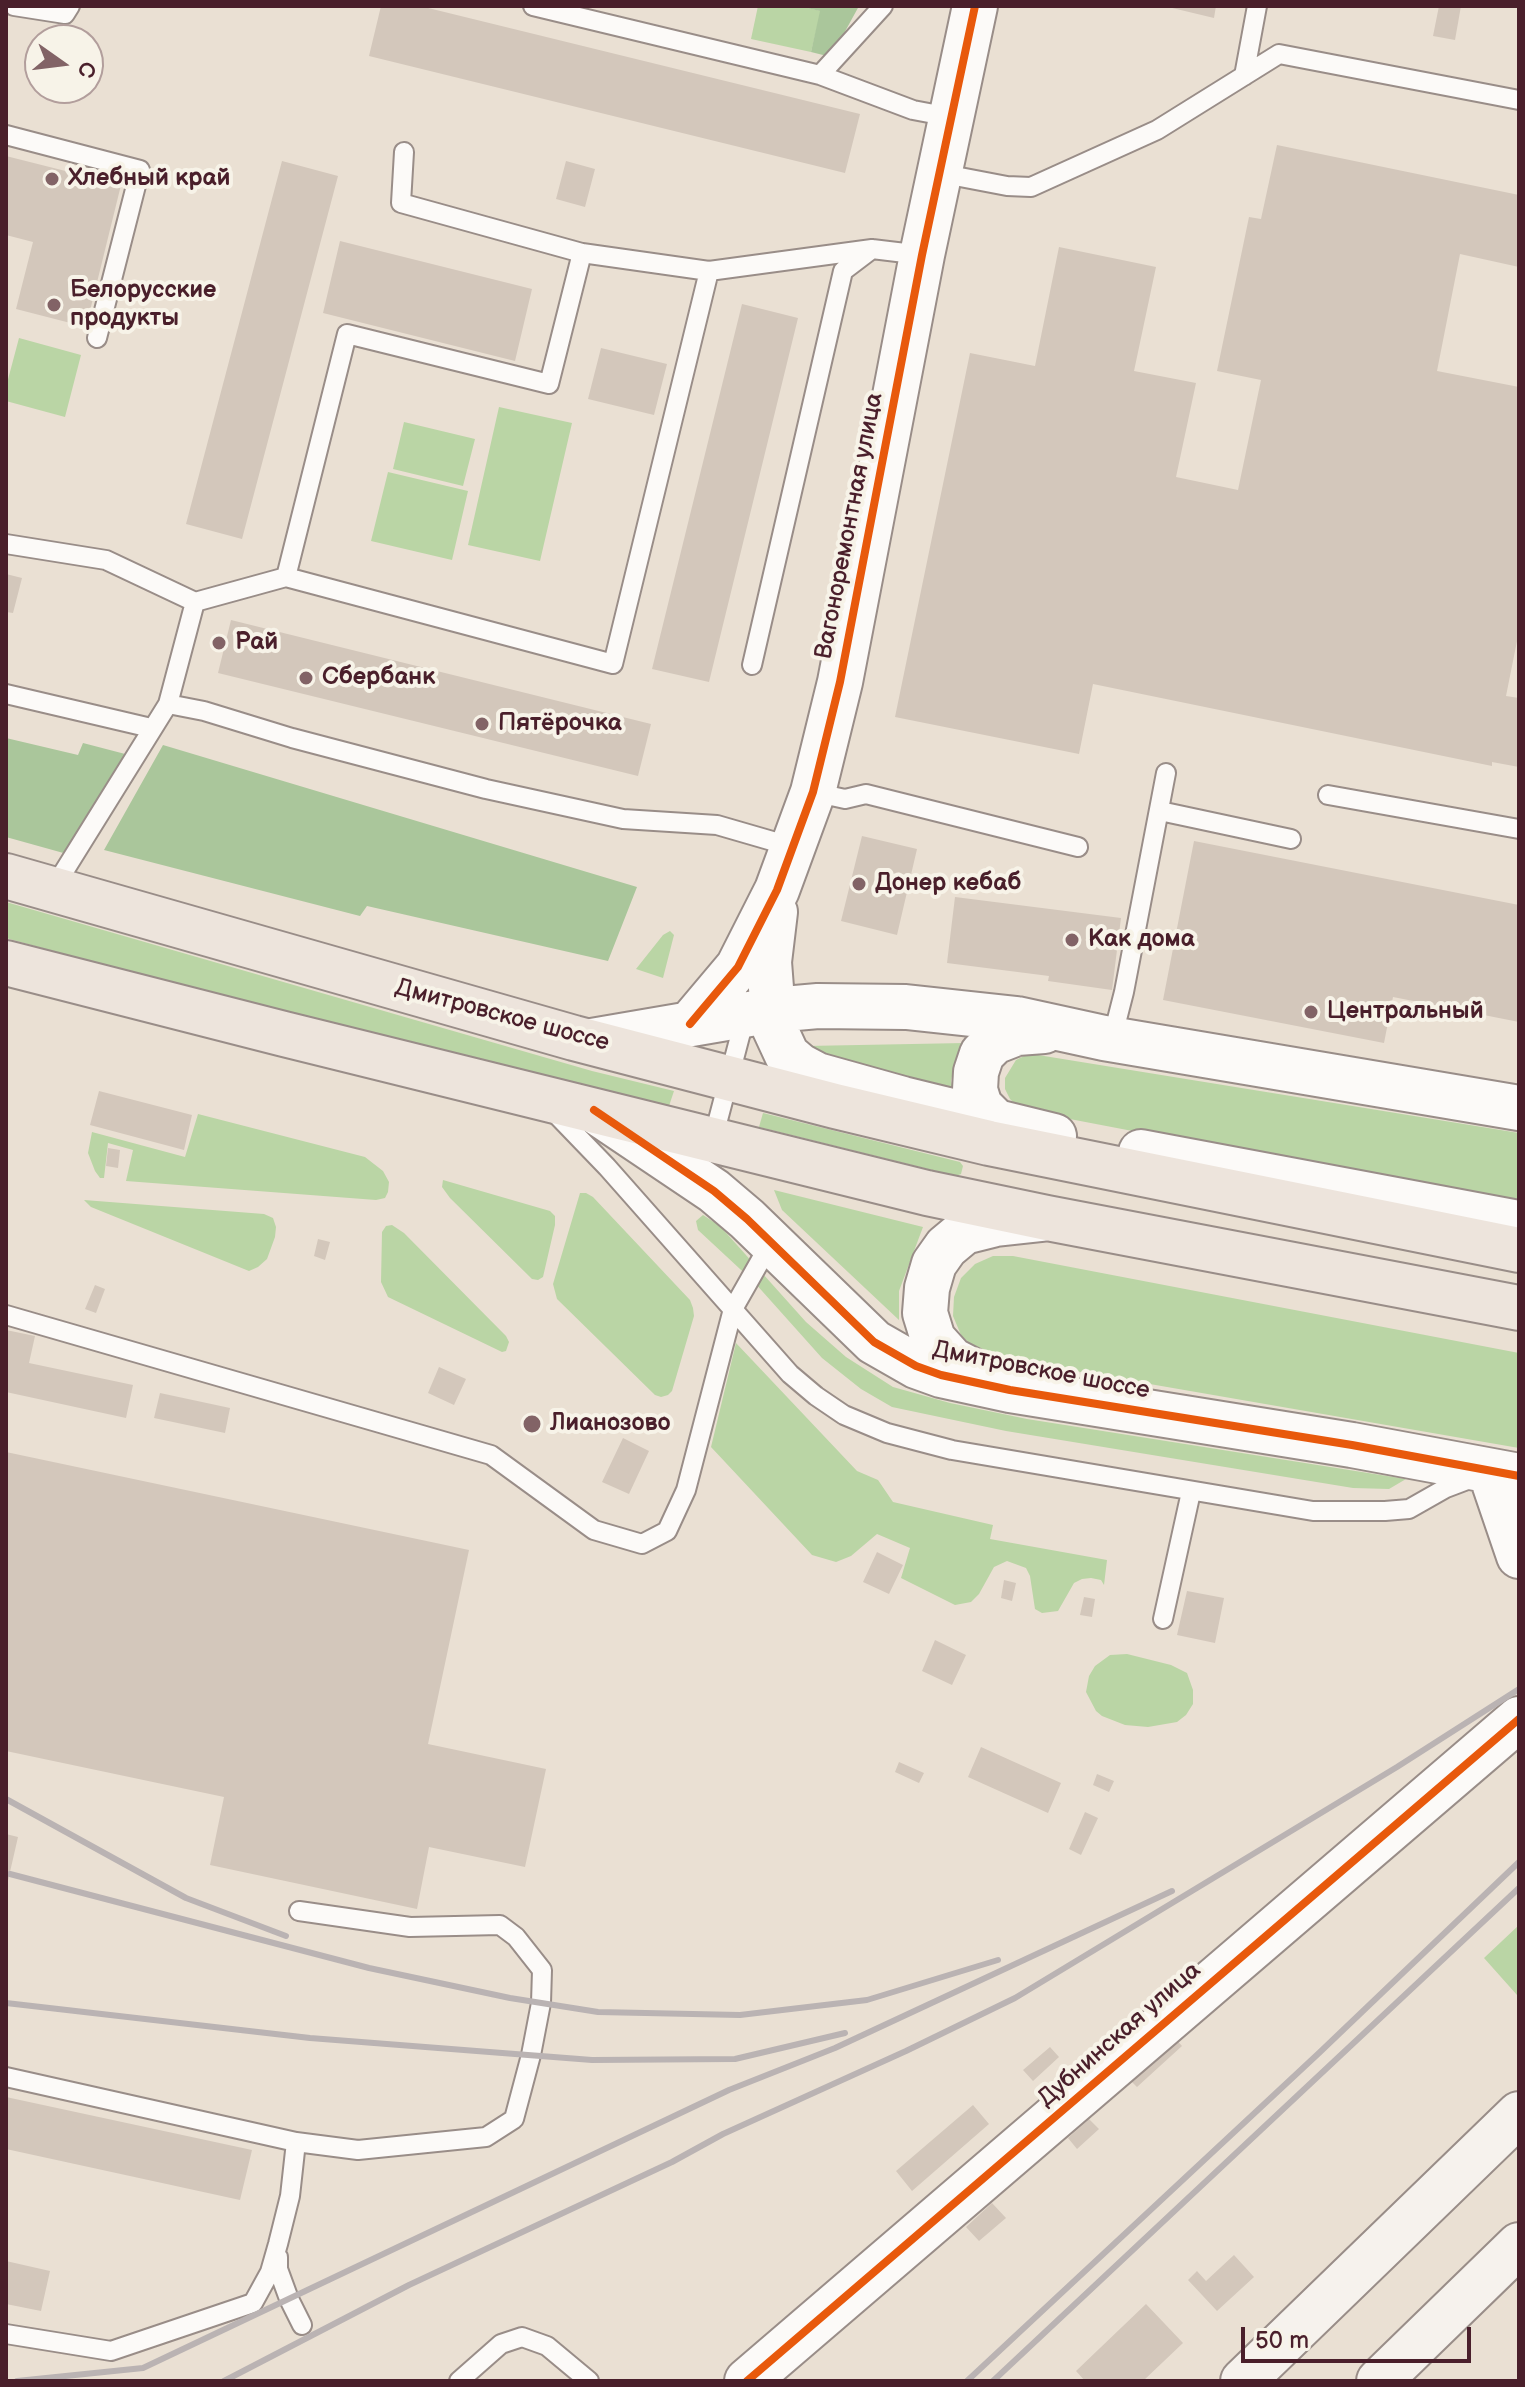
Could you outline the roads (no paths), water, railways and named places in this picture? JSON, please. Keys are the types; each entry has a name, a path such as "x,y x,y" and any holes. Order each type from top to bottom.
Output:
{"main road":[{"name":"Дмитровское шоссе","path":"6,876 574,1038 989,1143 1519,1250"},
{"name":"Дмитровское шоссе","path":"6,963 927,1193 1519,1308"},
{"path":"1243,2381 1519,2114"},
{"path":"1379,2381 1519,2245"}],"street":[{"name":"Вагоноремонтная улица","path":"690,1024 738,967 777,890 813,792 840,682 922,255 975,6"},
{"name":"Вагоноремонтная улица","path":"777,890 769,962 755,1003 774,1027 787,1055 817,1075 1046,1134 1519,1223"},
{"path":"592,1041 690,1024 755,1003 906,1007 1017,1019 1112,1039 1519,1108"},
{"path":"996,1122 980,1106 975,1090 976,1072 982,1054 994,1042 1017,1033 1059,1029"},
{"name":"Дмитровское шоссе","path":"594,1110 714,1191 874,1342 916,1366 941,1375 1010,1390 1352,1445 1504,1473"},
{"name":"Дмитровское шоссе","path":"1010,1390 952,1360 933,1339 925,1313 927,1288 934,1264 946,1247 964,1232 996,1224 1047,1218"},
{"path":"1504,1473 1519,1556"},
{"name":"Дубнинская улица","path":"747,2381 1519,1719"}],"lane":[{"path":"14,6 65,14 70,6"},
{"path":"533,6 820,75 913,110 950,117"},
{"path":"820,75 883,6"},
{"path":"1244,76 1257,6"},
{"path":"939,173 1007,186 1031,187 1157,130 1279,54 1518,95"},
{"path":"6,135 140,170 97,338"},
{"path":"404,152 401,203 582,253 709,271 872,249 922,255"},
{"path":"752,665 843,271 872,249"},
{"path":"286,577 347,334 549,384 582,253"},
{"path":"6,544 106,560 195,602 286,577 613,664 709,271"},
{"path":"52,890 168,704 195,602"},
{"path":"6,694 151,728"},
{"path":"168,704 486,789 623,819 717,825 793,847"},
{"path":"1112,1039 1124,992 1166,773"},
{"path":"813,792 845,799 866,794 1078,847"},
{"path":"1328,795 1519,829"},
{"path":"1160,811 1291,839"},
{"path":"713,1139 755,1003"},
{"path":"538,1095 607,1167 790,1374 844,1415 887,1433 952,1450 1313,1511 1409,1509 1446,1488 1504,1473"},
{"path":"6,1315 491,1455 594,1530 642,1544 667,1531 686,1490 733,1309 771,1242"},
{"path":"1163,1619 1191,1492"},
{"path":"6,2077 296,2142 358,2150 486,2137 514,2119 541,2003 542,1970 516,1937 500,1925 410,1927 299,1911"},
{"path":"6,2334 111,2351 253,2303 270,2272 278,2244 290,2196 296,2142"},
{"path":"278,2244 278,2269 302,2325"},
{"path":"459,2381 501,2344 522,2337 547,2346 587,2380"}],"railway":[{"path":"224,2381 409,2285 1015,1998 1397,1767 1519,1689"},
{"path":"6,1799 186,1898 286,1936"},
{"path":"967,2381 1519,1862"},
{"path":"10,1874 369,1968 510,1998 598,2012 740,2015 867,2000 998,1960"},
{"path":"993,2381 1519,1888"},
{"path":"17,2381 143,2368 729,2090 835,2048 1172,1891"},
{"path":"6,2003 310,2038 592,2060 735,2059 845,2033"}],"place":[{"name":"Хлебный край","path":"52,179"},
{"name":"Белорусские продукты","path":"54,305"},
{"name":"Рай","path":"219,643"},
{"name":"Сбербанк","path":"306,678"},
{"name":"Пятёрочка","path":"482,724"},
{"name":"Донер кебаб","path":"859,884"},
{"name":"Как дома","path":"1072,940"},
{"name":"Центральный","path":"1311,1012"},
{"name":"Лианозово","path":"532,1424"}]}
